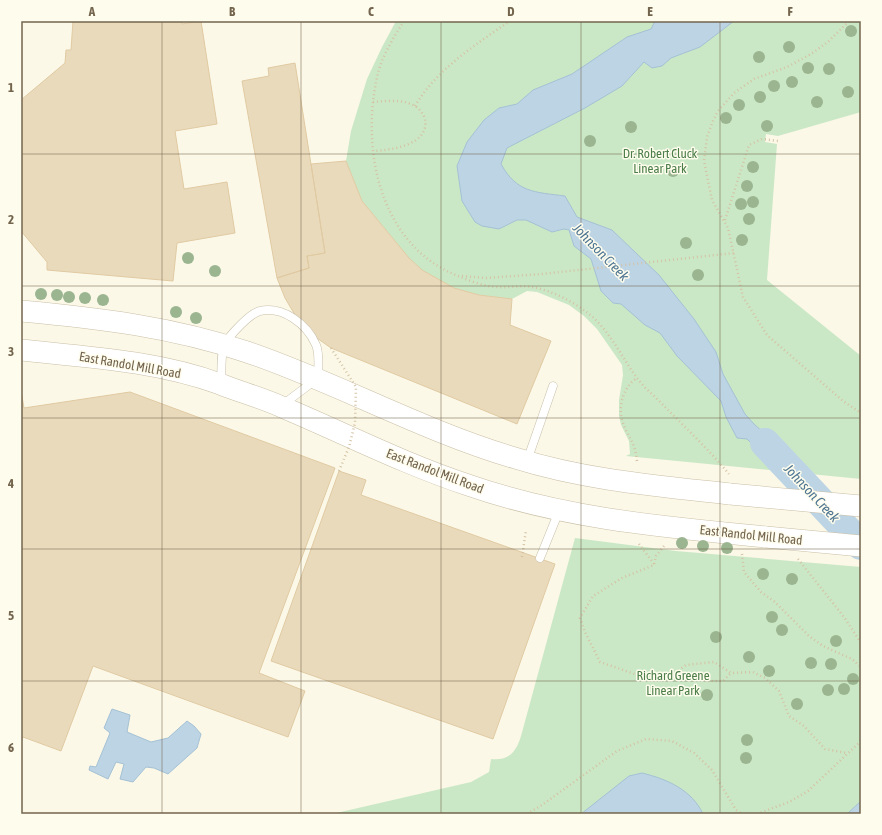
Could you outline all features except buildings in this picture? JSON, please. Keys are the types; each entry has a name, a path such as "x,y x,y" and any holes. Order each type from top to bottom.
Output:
{"main road":[{"path":"21,311 142,325 224,345 318,378 467,443 527,462 609,480 730,485 861,506"},
{"name":"East Randol Mill Road","path":"21,350 135,364 221,385 281,406 354,439 468,485 558,511 620,522 861,546"}],"lane":[{"path":"221,385 224,345 246,320 259,311 275,311 290,316 308,333 316,345 318,357 318,378 281,406"},
{"path":"527,462 553,386"},
{"path":"540,558 558,511"}],"path":[{"path":"404,21 393,37 378,72 372,112 375,170 382,195 391,216 402,234 415,250 457,276 496,287 533,287 547,291 579,307 593,318 612,339 637,378 716,458 730,485"},
{"path":"415,106 432,83 448,67 485,38 510,21"},
{"path":"848,22 829,41 811,54 787,67 765,74 744,84 734,92 718,111 707,137 704,161 712,200 728,228 743,297 767,335 843,401 861,413"},
{"path":"374,102 401,102 415,106 421,111 425,126 421,134 406,145 387,150 374,151"},
{"path":"724,221 749,145 762,139 778,141"},
{"path":"457,276 486,278 542,274 734,253"},
{"path":"331,348 356,387 355,423 349,447 339,471"},
{"path":"637,378 627,386 621,412 622,419 635,446 637,461"},
{"path":"522,557 526,530"},
{"path":"639,544 654,564"},
{"path":"654,564 656,556 664,546"},
{"path":"742,554 744,572 760,592 775,602 809,636 823,646 852,658 861,667"},
{"path":"795,556 844,617 861,643"},
{"path":"654,564 622,578 593,596 580,618 584,632 600,662 652,680 672,675 686,665 714,662 731,673 753,672 765,678 779,691 789,716 804,726 825,749 848,753"},
{"path":"676,672 708,681 723,681 731,673"},
{"path":"527,814 542,805 617,751 646,738 672,741 694,753 712,770 736,810 742,814"},
{"path":"758,814 789,802 808,791 861,741"}],"green space":[{"name":"Dr. Robert Cluck Linear Park","path":"396,21 861,21 861,112 778,136 766,134 765,142 777,144 767,280 861,356 861,479 626,456 630,454 629,441 621,425 619,416 619,400 623,375 622,365 597,329 584,316 569,305 537,292 527,291 512,299 479,295 454,288 422,270 409,258 362,201 346,161 351,131 367,79"},
{"name":"Richard Greene Linear Park","path":"575,538 676,551 861,567 861,814 332,814 471,782 489,772 491,759 507,757 514,751 521,736"}],"water":[{"path":"655,21 734,21 700,47 671,58 662,66 652,68 644,62 622,86 585,108 507,148 501,164 507,174 520,186 536,192 565,196 577,217 612,230 659,275 694,319 716,352 723,374 745,414 754,424 810,474 771,470 766,458 747,439 737,438 726,417 721,401 677,356 660,333 645,325 621,304 613,303 601,291 591,259 574,246 569,230 564,229 552,232 526,220 517,220 499,229 482,226 475,222 462,201 457,166 467,142 484,120 499,108 517,104 533,90 572,74 627,37 651,29"},
{"path":"112,709 130,715 127,732 151,742 168,738 187,721 201,734 197,748 168,774 154,768 146,767 133,782 120,779 124,764 116,762 108,779 89,770 90,766 96,767 110,733 104,728"},
{"path":"642,773 669,782 678,787 692,798 703,814 581,814 629,776"},
{"path":"861,801 861,814 847,814"}],"waterway":[{"name":"Johnson Creek","path":"765,443 861,545"}]}
